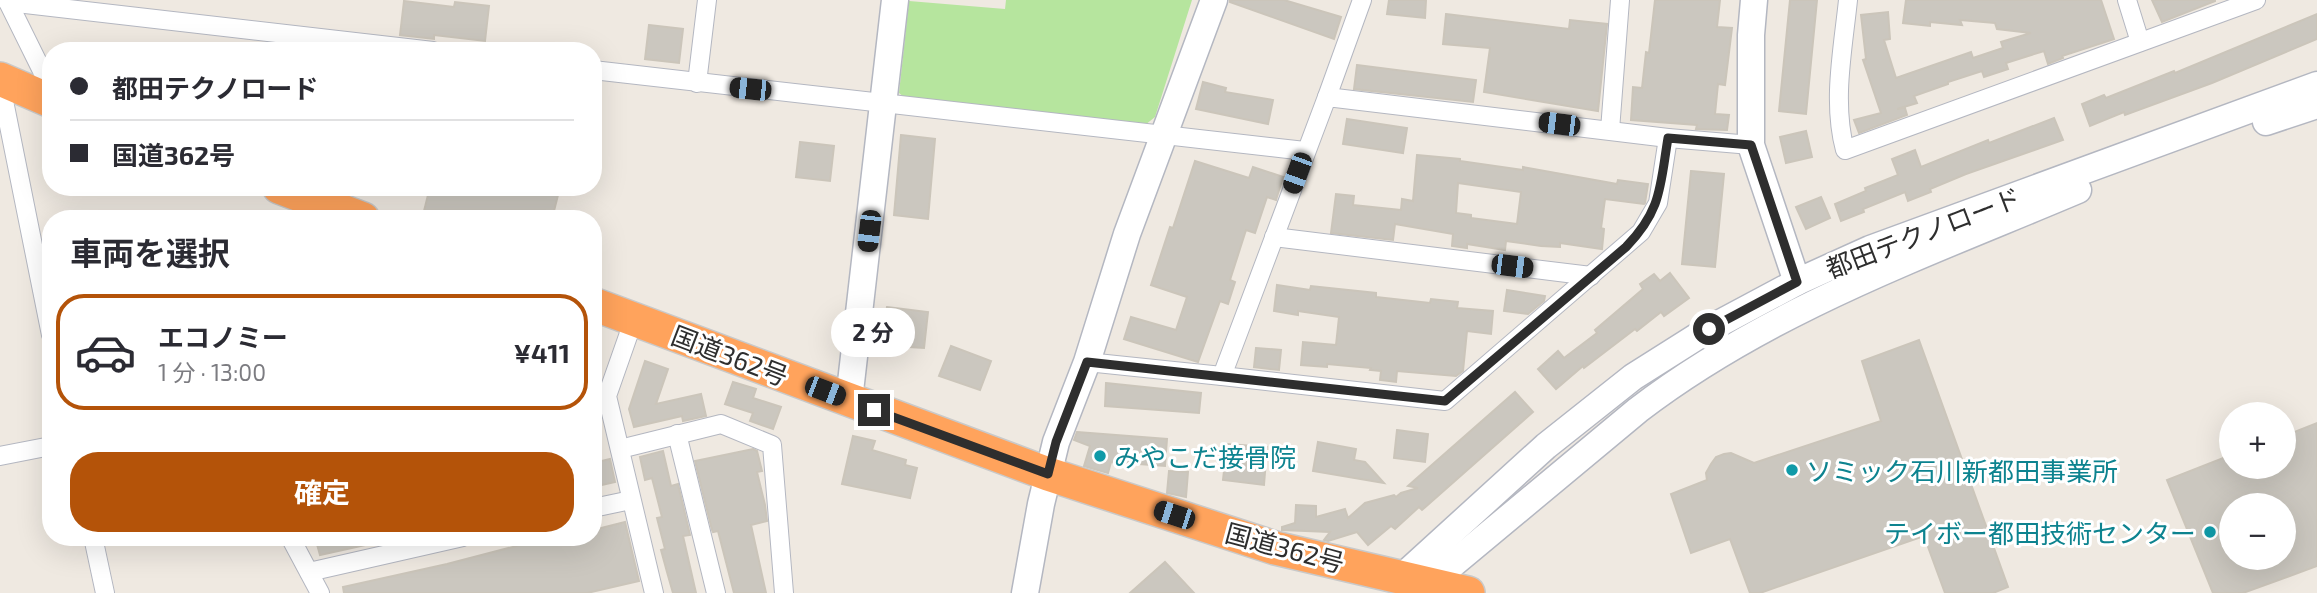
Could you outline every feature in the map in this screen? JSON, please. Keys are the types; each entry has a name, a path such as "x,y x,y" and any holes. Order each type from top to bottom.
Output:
{"highway":[{"path":"0,80 42,97"},
{"path":"303,196 339,210"},
{"name":"国道362号","path":"602,307 1048,474 1275,548 1409,587 1468,593"}],"street":[{"path":"697,83 707,0"},
{"path":"849,400 895,0"},
{"path":"1025,593 1056,442 1087,362 1127,234 1162,135 1214,0"},
{"path":"1222,376 1362,0"},
{"path":"1610,130 1620,0"},
{"path":"1754,0 1751,145 1797,282"},
{"path":"1848,0 1838,108 1839,128 1845,150 2256,0"},
{"path":"2127,0 2140,42"},
{"path":"8,1 356,42"},
{"path":"8,1 42,71"},
{"path":"602,71 1305,151"},
{"path":"0,80 42,290"},
{"name":"都田テクノロード","path":"1409,587 1546,446 1633,377 1709,329 1797,282 1870,249 2317,85"},
{"path":"1327,97 1668,138 1751,145"},
{"name":"都田テクノロード","path":"1409,587 1670,385 1809,304 2098,182 2317,104"},
{"path":"1087,362 1445,401 1626,247 1649,221 1658,203 1668,138"},
{"path":"1274,237 1591,276"},
{"path":"602,393 634,319"},
{"path":"602,403 620,449 654,593"},
{"path":"620,449 721,424 772,445 785,593"},
{"path":"677,434 716,593"},
{"path":"0,456 42,448"},
{"path":"602,506 631,500"},
{"path":"95,546 105,593"},
{"path":"295,546 320,593"},
{"path":"309,572 423,546"}],"green space":[{"path":"1006,0 1192,0 1155,117 1145,125 904,97 899,93 909,1 1005,9"}],"building":[{"path":"1230,0 1284,0 1341,17 1334,39"},
{"path":"1389,0 1426,0 1425,18 1387,14"},
{"path":"1655,0 1720,0 1717,27 1732,28 1725,85 1718,84 1715,114 1729,115 1727,130 1696,129 1697,125 1631,120 1633,87 1642,88 1646,52 1649,53"},
{"path":"1790,0 1817,0 1806,114 1779,111"},
{"path":"1906,0 2101,0 2114,39 2062,56 2063,58 2048,64 2044,51 2006,63 2008,69 1984,77 1982,71 1948,82 1914,96 1917,103 1897,109 1905,108 1907,115 1859,133 1854,120 1881,113 1863,60 1866,59 1861,15 1888,12 1890,39 1884,40 1896,78 1971,52 1973,58 2003,48 2001,42 2031,33 1997,29 1995,23 1960,20 1962,25 1903,23"},
{"path":"2152,0 2215,0 2215,1 2162,22"},
{"path":"404,1 454,7 455,2 489,6 485,41 434,35 434,39 400,35"},
{"path":"1446,14 1569,29 1570,20 1607,24 1598,111 1484,92 1490,48 1443,44"},
{"path":"2317,14 2317,39 2212,83 2090,126 2082,104 2104,95 2106,98 2174,71 2175,73"},
{"path":"649,25 683,29 679,63 645,59"},
{"path":"1357,65 1476,80 1473,102 1354,89"},
{"path":"1203,82 1226,88 1225,92 1273,100 1268,124 1196,109"},
{"path":"2054,118 2063,140 1966,174 1908,201 1905,192 1841,221 1835,204 1898,175 1892,159 1915,150 1921,167 1988,140 1989,143"},
{"path":"1347,119 1407,128 1403,153 1343,144"},
{"path":"1806,131 1812,157 1786,163 1780,137"},
{"path":"901,135 935,139 928,219 894,215"},
{"path":"800,142 834,146 830,181 796,177"},
{"path":"1417,155 1523,170 1523,167 1617,184 1618,180 1648,184 1644,204 1605,199 1601,228 1604,229 1602,249 1560,243 1560,247 1506,241 1505,250 1467,244 1467,248 1452,246 1453,234 1395,224 1393,240 1331,233 1336,194 1354,196 1353,205 1401,210 1402,199 1413,201","holes":["1458,183 1521,192 1517,224 1471,218 1471,215 1456,213"]},
{"path":"1195,161 1249,178 1253,167 1283,177 1276,200 1267,197 1255,233 1246,230 1230,280 1235,282 1228,304 1220,301 1198,362 1124,339 1131,317 1176,330 1187,297 1151,285"},
{"path":"1691,171 1724,174 1715,267 1682,264"},
{"path":"428,196 558,196 554,210 424,210"},
{"path":"1821,197 1830,218 1806,229 1796,207"},
{"path":"1670,273 1689,298 1664,316 1661,312 1637,331 1635,329 1556,389 1538,369 1558,351 1564,358 1597,333 1595,330 1643,289 1640,284 1654,274 1660,281"},
{"path":"1277,285 1310,290 1311,286 1376,293 1376,297 1430,303 1431,299 1458,302 1457,308 1493,311 1491,334 1467,331 1463,371 1456,376 1397,371 1396,382 1380,380 1381,371 1370,370 1371,368 1327,364 1327,367 1301,365 1303,342 1336,345 1339,317 1298,311 1298,315 1274,311"},
{"path":"1507,290 1545,296 1544,301 1528,314 1504,311"},
{"path":"887,307 928,312 924,348 909,347 909,342 883,338"},
{"name":"ソミック石川新都田事業所","path":"1919,340 2008,587 1993,593 1945,593 1924,536 1760,593 1750,593 1730,539 1691,553 1671,494 1707,480 1706,473 1711,464 1716,457 1724,454 1731,453 1754,463 1881,421 1862,361"},
{"path":"951,346 991,361 980,390 939,376"},
{"path":"1256,348 1281,350 1279,370 1254,367"},
{"path":"645,361 668,369 656,404 701,394 706,416 683,421 682,416 634,427 629,409"},
{"path":"733,382 756,389 753,398 781,407 773,429 750,421 753,413 725,404"},
{"path":"1106,383 1201,393 1199,413 1105,406"},
{"path":"1515,392 1533,412 1422,510 1419,507 1395,529 1391,526 1368,545 1357,532 1328,541 1324,540 1330,532 1282,530 1282,527 1295,523 1296,505 1316,506 1316,517 1345,509 1348,518 1365,503 1394,495 1396,497 1418,488 1408,486"},
{"name":"テイボー都田技術センター","path":"2317,423 2317,566 2243,593 2213,593 2167,480 2219,460 2219,479 2296,479 2296,431"},
{"path":"1397,430 1428,434 1425,462 1394,458"},
{"path":"1077,432 1167,439 1165,466 1111,462 1108,473 1084,466 1090,446 1074,440"},
{"path":"853,436 875,441 872,450 906,460 905,465 917,468 910,498 842,484"},
{"path":"1318,442 1356,449 1354,460 1365,462 1384,483 1313,471"},
{"path":"1227,444 1267,447 1264,485 1223,480"},
{"path":"753,449 757,451 762,471 757,472 767,521 751,525 766,593 734,593 718,531 712,530 695,461"},
{"path":"663,451 671,486 678,484 690,535 683,536 696,593 673,593 661,550 665,549 657,518 662,517 652,478 645,480 640,457"},
{"path":"610,459 615,482 602,485 602,461"},
{"path":"1169,471 1188,472 1186,497 1167,493"},
{"path":"625,522 639,581 587,593 344,593 343,587 516,546 602,546 602,528"},
{"path":"318,546 361,546 320,555"},
{"path":"1165,562 1194,593 1130,593"}],"place":[{"name":"みやこだ接骨院","path":"1100,456"},
{"name":"ソミック石川新都田事業所","path":"1792,470"},
{"name":"テイボー都田技術センター","path":"2210,532"}],"route":[{"path":"874,410 1048,474 1056,442 1087,362 1445,401 1641,232 1658,203 1668,138 1751,145 1797,282 1709,329"}]}
